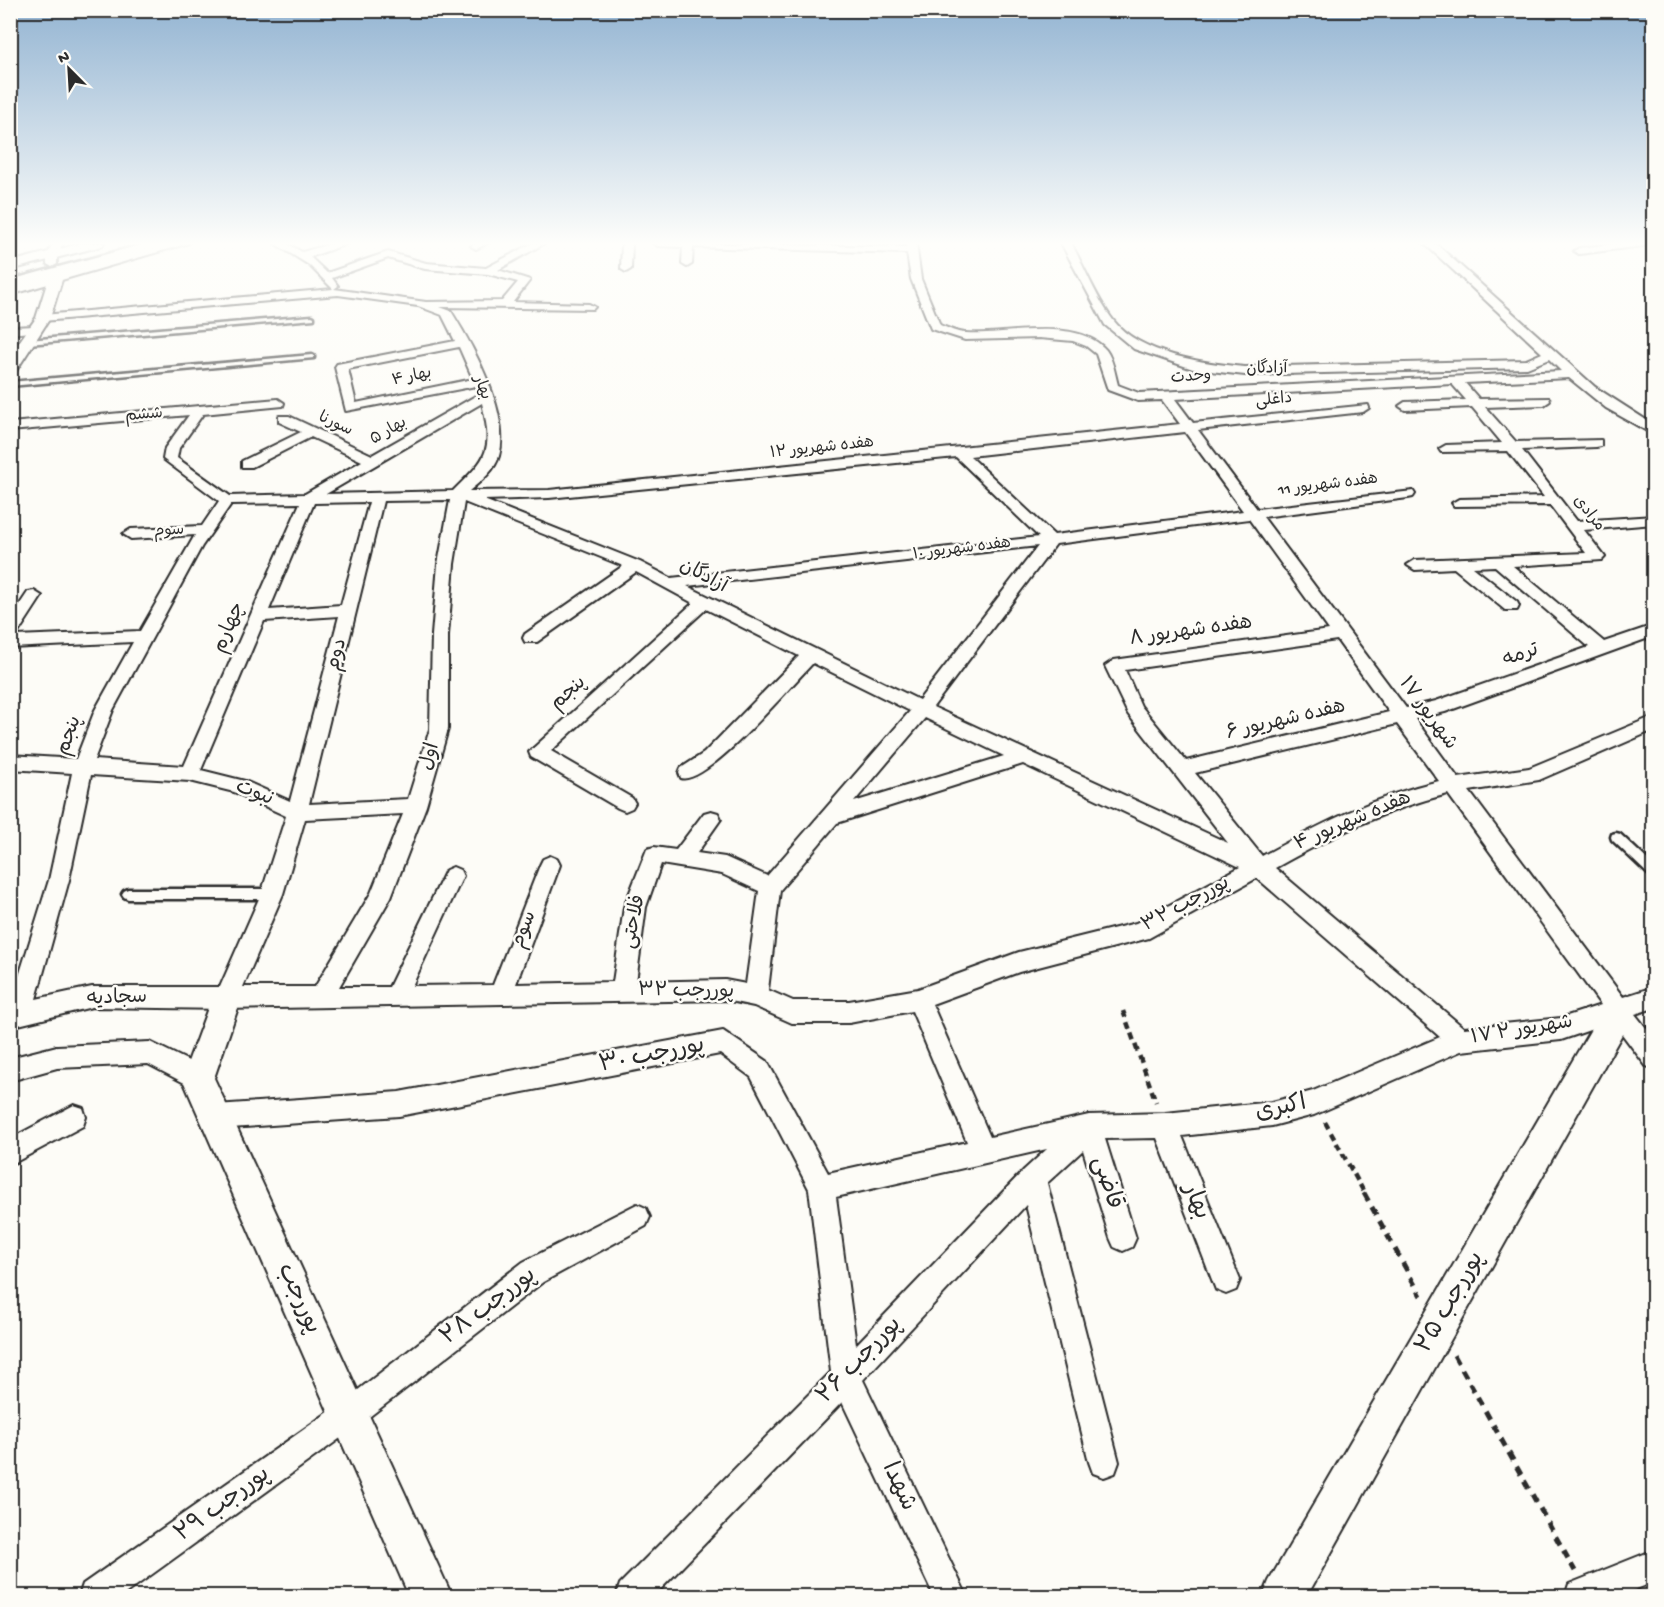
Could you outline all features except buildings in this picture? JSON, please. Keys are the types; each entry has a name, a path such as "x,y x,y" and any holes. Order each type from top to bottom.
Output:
{"street":[{"path":"10,368 27,340 34,318"},
{"path":"10,331 27,340 170,318"},
{"name":"بهار","path":"449,318 486,395 494,434 491,457 482,471 458,494"},
{"name":"وحدت","path":"931,318 935,327 951,334 969,337 1050,335 1075,337 1092,344 1102,353 1112,387 1124,394 1138,397 1570,374"},
{"name":"آزادگان","path":"1106,318 1109,323 1138,346 1197,366 1245,371 1527,364 1542,359 1549,353"},
{"path":"1511,318 1570,374 1634,422 1653,431"},
{"name":"بهار ۴","path":"461,343 341,367 351,408 480,381"},
{"name":"مرادی","path":"1415,565 1597,557 1512,446 1456,381"},
{"name":"بهار ۵","path":"309,498 486,395"},
{"name":"۱۷ شهریور","path":"1166,396 1653,1058"},
{"path":"1405,406 1544,401"},
{"name":"ششم","path":"10,426 278,403"},
{"name":"داغلی","path":"1189,427 1363,408"},
{"path":"198,411 172,448 170,459 226,500"},
{"name":"سورنا","path":"284,419 373,461"},
{"name":"هفده شهریور ۱۲","path":"226,500 549,494 959,453 1189,427"},
{"path":"247,464 311,432"},
{"path":"1446,449 1596,443"},
{"path":"756,996 770,887 922,709 1051,540 959,453"},
{"name":"آزادگان","path":"458,494 635,565 810,655 1258,866"},
{"name":"اول","path":"321,997 380,897 416,806 439,729 444,588 458,494"},
{"name":"هفده شهریور 11","path":"1253,514 1408,494"},
{"name":"دوم","path":"297,812 377,497"},
{"name":"چهارم","path":"190,774 309,498"},
{"name":"پنجم","path":"15,1015 59,880 83,765 104,710 226,500"},
{"path":"1459,503 1553,501"},
{"name":"هفده شهریور ۱۰","path":"670,583 1051,540 1253,514"},
{"path":"1574,526 1653,520"},
{"name":"سوم","path":"130,534 207,530"},
{"path":"1498,561 1602,649"},
{"path":"1459,564 1511,606"},
{"path":"531,639 635,565"},
{"path":"10,633 34,596"},
{"name":"پنجم","path":"625,803 538,752 704,602"},
{"path":"258,616 349,610"},
{"name":"ترمه","path":"1402,717 1439,707 1653,630"},
{"name":"هفده شهریور ۸","path":"1258,866 1134,709 1114,666 1341,634"},
{"path":"10,642 146,636"},
{"path":"688,773 711,758 810,655"},
{"name":"هفده شهریور ۶","path":"1181,769 1402,717"},
{"name":"هفده شهریور ۴","path":"1258,866 1340,823 1409,796 1452,786 1532,775 1653,722"},
{"path":"830,817 1026,756"},
{"name":"نبوت","path":"10,762 83,765 190,774 238,786 297,812 272,894 226,999"},
{"path":"297,812 416,806"},
{"path":"711,819 680,860 724,866 770,887"},
{"name":"فلاحتی","path":"622,991 634,907 654,855 680,860"},
{"name":"سوم","path":"501,994 550,865"},
{"path":"1258,866 1460,1040"},
{"name":"پوررجب ۳۲","path":"226,999 725,990 756,996 792,1012 849,1012 918,999 1019,962 1141,931 1258,866"},
{"path":"396,997 453,876"},
{"name":"سجادیه","path":"15,1015 92,997 226,999"},
{"name":"۱۷ شهریور ۲","path":"1460,1040 1561,1029 1653,997"},
{"path":"10,1070 57,1057 150,1053 198,1078 226,999"},
{"path":"918,999 984,1151"},
{"name":"پوررجب ۲۵","path":"1284,1596 1619,1010"},
{"name":"اکبری","path":"822,1187 1089,1127 1165,1125 1272,1114 1314,1103 1460,1040"},
{"name":"پوررجب ۳۰","path":"216,1117 399,1104 723,1042 759,1069 822,1187 846,1377"},
{"name":"پوررجب","path":"198,1078 431,1596"},
{"path":"10,1154 74,1117"},
{"name":"بهار","path":"1165,1125 1226,1280"},
{"name":"پوررجب ۲۶","path":"632,1596 846,1377 1033,1179 1089,1127"},
{"name":"قاضی","path":"1089,1127 1124,1238"},
{"path":"1033,1179 1104,1462"},
{"name":"پوررجب ۲۸","path":"350,1414 533,1272 638,1217"},
{"name":"شهدا","path":"846,1377 951,1596"},
{"name":"پوررجب ۲۹","path":"95,1596 350,1414"},
{"path":"1581,1596 1653,1566"}],"lane":[{"path":"27,340 312,318"},
{"path":"10,384 312,357"},
{"path":"1616,837 1653,873"},
{"path":"129,894 272,894"}],"path":[{"path":"1123,1011 1165,1125"}]}
